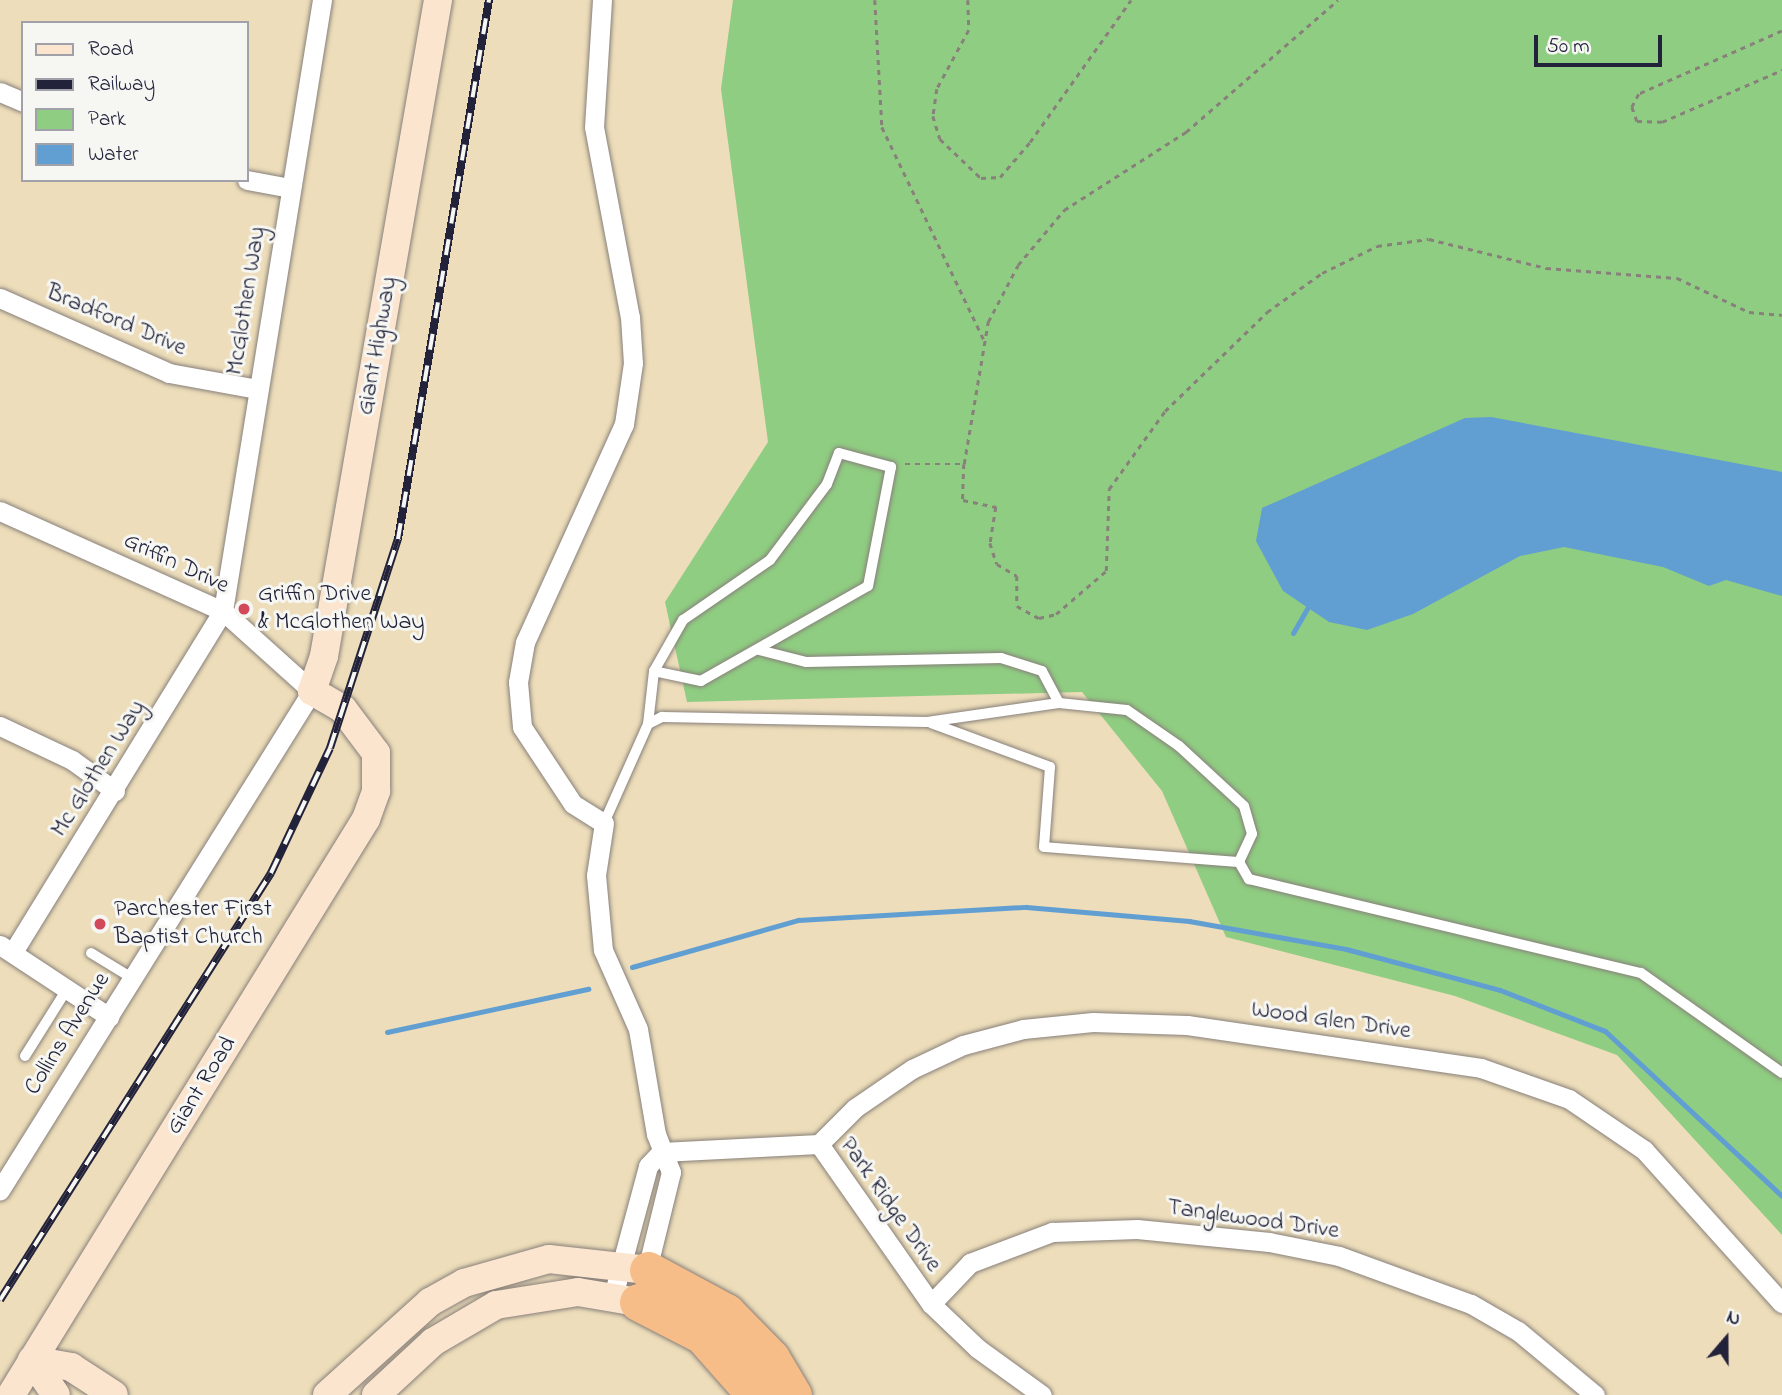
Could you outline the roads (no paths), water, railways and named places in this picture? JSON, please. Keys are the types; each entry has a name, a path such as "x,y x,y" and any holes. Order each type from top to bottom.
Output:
{"highway":[{"path":"630,1283 702,1335 755,1395"},
{"path":"630,1283 726,1312 771,1358 793,1395"}],"street":[{"name":"McGlothen Way","path":"223,611 322,0"},
{"name":"Giant Highway","path":"312,691 324,656 438,0"},
{"path":"602,0 594,127 631,317 633,363 624,424 525,642 518,682 522,727 573,804 604,823 596,875 603,950 647,1061 661,1152 671,1172 630,1283"},
{"path":"0,92 21,101"},
{"path":"248,180 290,188"},
{"name":"Bradford Drive","path":"0,298 169,373 257,389"},
{"name":"Griffin Drive","path":"0,511 223,611 312,691"},
{"name":"Mc Glothen Way","path":"7,948 115,791 223,611"},
{"name":"Giant Road","path":"11,1395 366,819 376,753 365,732 343,709 312,691"},
{"name":"Collins Avenue","path":"0,1190 312,691"},
{"path":"0,726 72,760 115,791"},
{"path":"7,948 109,1017"},
{"name":"Wood Glen Drive","path":"819,1144 855,1108 912,1069 964,1045 1023,1029 1093,1022 1187,1025 1481,1068 1569,1099 1644,1150 1782,1303"},
{"name":"Park Ridge Drive","path":"661,1152 819,1144 931,1304 976,1348 1042,1395"},
{"path":"630,1283 648,1166 661,1152"},
{"name":"Tanglewood Drive","path":"931,1304 970,1263 1052,1232 1137,1229 1269,1242 1375,1267 1471,1304 1518,1331 1595,1395"},
{"path":"327,1395 430,1302 464,1283 549,1259 630,1283"},
{"path":"376,1395 433,1342 496,1305 530,1295 630,1283"},
{"path":"32,1360 56,1395"},
{"path":"32,1360 71,1367 114,1395"}],"lane":[{"path":"604,823 648,724 654,671 683,620 769,560 827,484 839,453 891,467 868,586 701,681 654,671"},
{"path":"759,650 806,662 1001,657 1042,671 1059,703"},
{"path":"648,724 662,717 927,722 1059,703 1127,710 1179,746 1250,818 1252,834 1239,862"},
{"path":"927,722 1049,766 1045,847 1239,862"},
{"path":"1239,862 1249,879 1641,973 1782,1073"},
{"path":"91,953 132,978"},
{"path":"25,1056 67,989"}],"water":[{"path":"1491,417 1782,472 1782,596 1726,580 1709,586 1663,567 1564,547 1520,556 1413,614 1367,630 1329,622 1283,591 1256,541 1262,508 1465,418"}],"waterway":[{"path":"1293,633 1310,603"},
{"path":"632,967 798,920 1026,907 1189,921 1346,949 1500,990 1605,1031 1782,1196"},
{"path":"387,1032 588,989"}],"railway":[{"path":"0,1300 271,873 330,748 398,539 489,0"}],"place":[{"name":"Griffin Drive & McGlothen Way","path":"244,609"},
{"name":"Parchester First Baptist Church","path":"100,924"}]}
